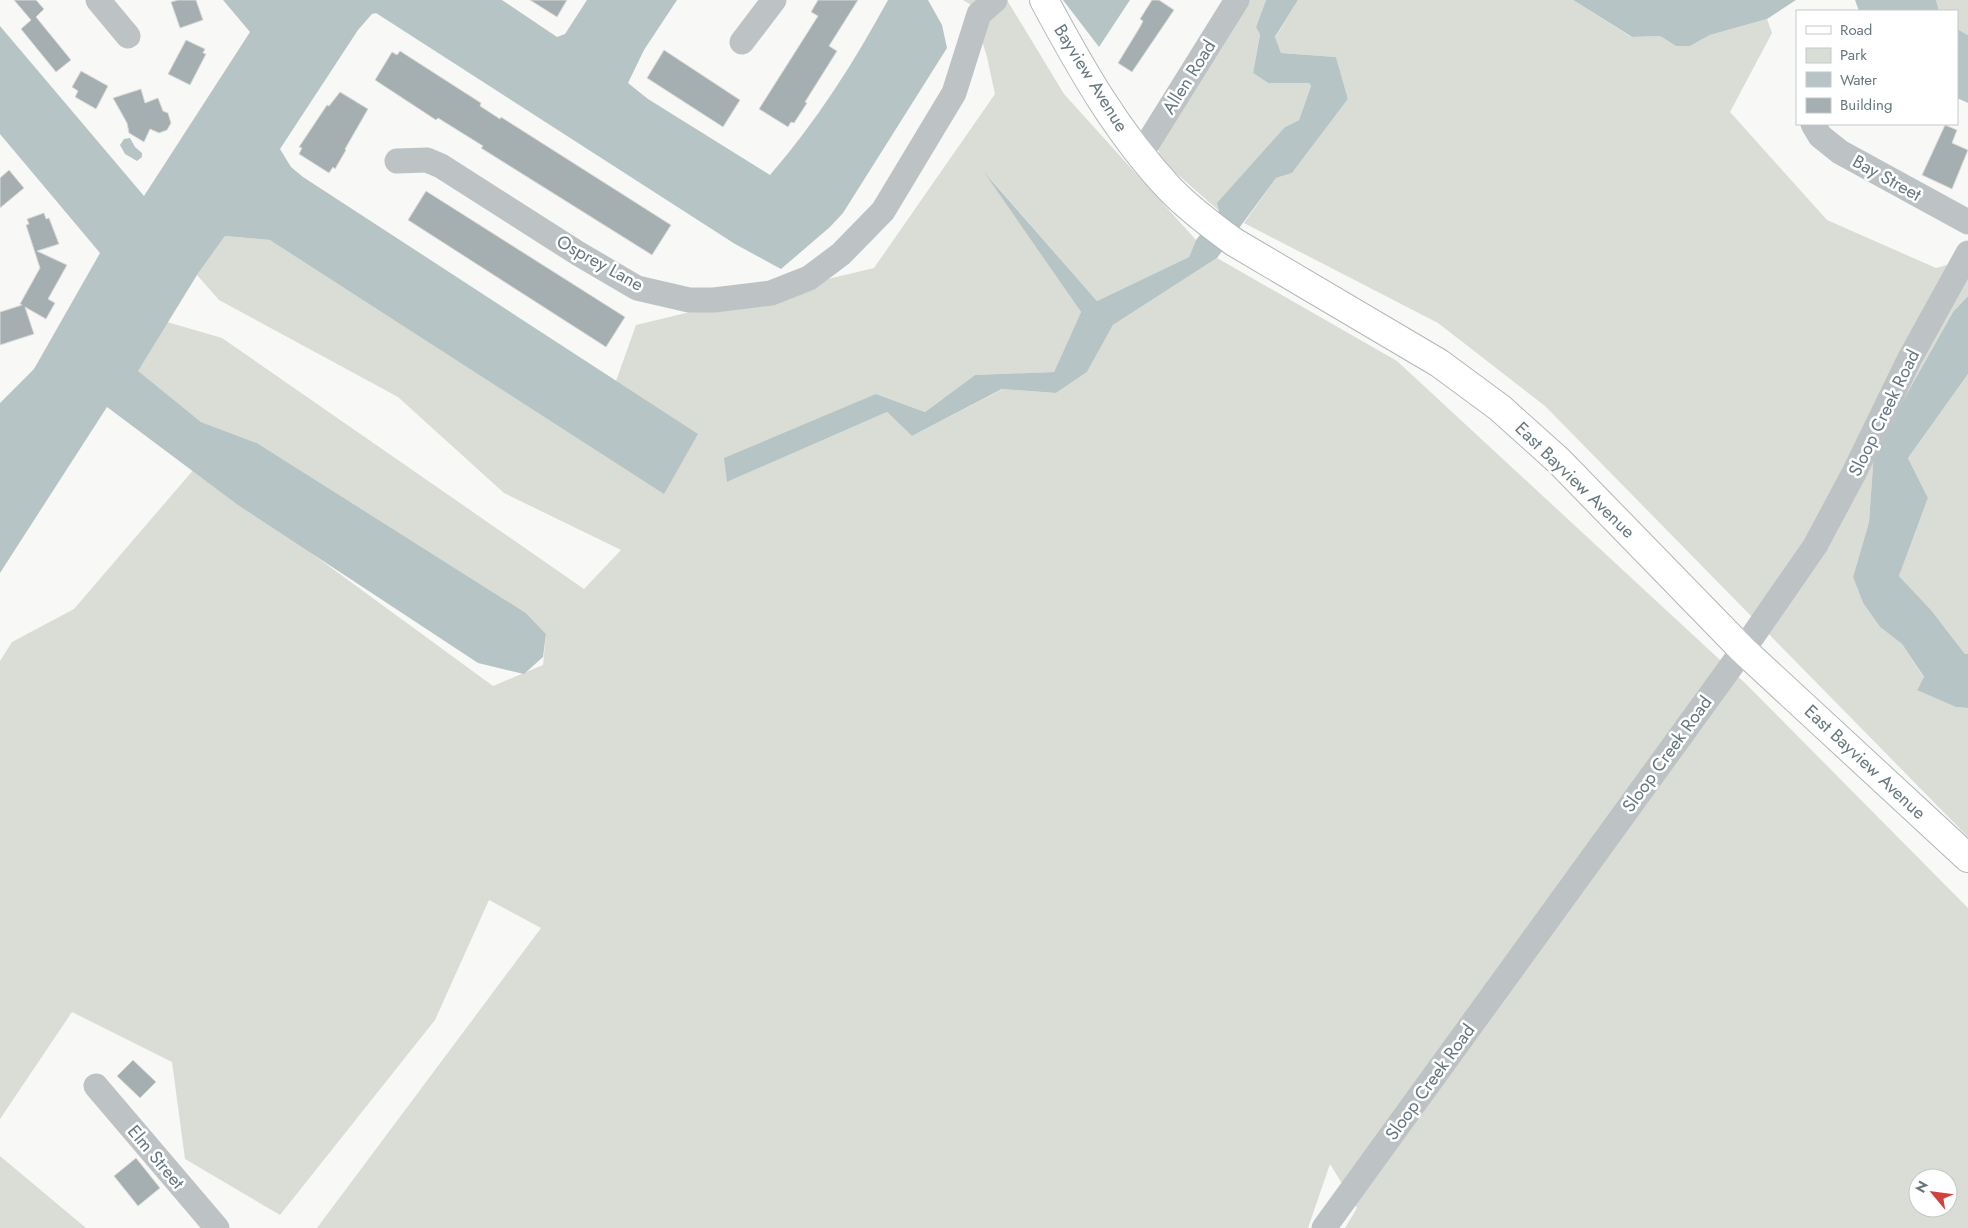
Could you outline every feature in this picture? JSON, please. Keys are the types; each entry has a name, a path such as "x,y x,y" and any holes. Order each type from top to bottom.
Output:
{"main road":[{"name":"Bayview Avenue","path":"1044,0 1078,65 1103,104 1141,154"},
{"name":"East Bayview Avenue","path":"1141,154 1170,189 1234,242 1439,363 1500,408 1559,461 1743,650 1968,858"}],"street":[{"path":"98,0 128,36"},
{"path":"742,42 774,0"},
{"name":"Osprey Lane","path":"397,161 427,160 441,166 637,288 689,300 714,300 771,292 809,278 840,254 883,211 954,92 979,14 995,0"},
{"name":"Allen Road","path":"1141,154 1236,0"},
{"name":"Bay Street","path":"1814,125 1820,136 1840,152 1968,222"},
{"name":"Sloop Creek Road","path":"1324,1228 1743,650 1815,546 1854,473 1910,358 1968,253"},
{"name":"Elm Street","path":"96,1086 216,1228"}],"green space":[{"path":"963,0 1007,0 1064,94 1196,240 1189,257 1097,301 988,176 1081,312 1054,372 975,375 925,412 876,394 727,482 887,412 912,436 1003,389 1056,393 1087,372 1113,325 1217,258 1397,361 1746,684 1968,908 1968,1228 1345,1228 1357,1208 1330,1164 1308,1228 317,1228 541,928 489,900 435,1020 280,1215 185,1159 172,1062 72,1012 0,1119 0,661 12,642 74,609 195,468 493,686 543,665 546,634 526,613 257,443 201,422 137,371 167,322 222,338 584,589 621,550 504,493 398,397 219,300 197,275 225,236 270,240 697,434 616,381 636,325 874,268 995,94 987,57 971,5"},
{"path":"1248,0 1266,0 1256,27 1260,35 1253,73 1268,83 1309,83 1311,86 1299,120 1285,127 1219,211 1160,159 1157,141"},
{"path":"1298,0 1573,0 1631,37 1660,36 1676,46 1690,46 1710,35 1767,19 1772,33 1730,112 1827,220 1936,268 1968,259 1968,296 1953,312 1874,452 1869,522 1853,577 1863,603 1880,627 1902,644 1924,678 1917,689 1956,707 1968,708 1968,837 1545,406 1438,323 1244,223 1276,178 1292,173 1348,99 1336,57 1281,53 1275,38"},
{"path":"1936,0 1968,0 1968,35 1958,30 1958,10 1939,10"},
{"path":"1968,374 1968,654 1965,654 1931,610 1899,576 1928,498 1908,458"},
{"path":"0,1156 86,1228 0,1228"}],"water":[{"path":"223,0 502,0 557,37 565,34 587,0 677,0 644,50 628,83 648,99 770,175 803,134 834,90 888,0 928,0 942,25 947,48 843,213 830,227 781,269 735,244 376,13 372,14 358,30 280,149 291,167 303,177 698,434 664,494 270,240 225,236 197,275 138,371 201,422 257,443 526,613 546,634 543,657 524,674 478,663 238,505 107,407 0,573 0,403 34,369 100,253 0,134 0,26 144,196 250,32"},
{"path":"1063,0 1130,0 1099,47"},
{"path":"1266,0 1298,0 1275,37 1281,53 1336,57 1348,99 1292,173 1276,178 1217,258 1113,325 1087,372 1056,393 1002,389 912,436 887,412 727,482 724,458 876,394 925,412 975,375 1054,372 1081,312 984,172 1097,301 1189,257 1196,240 1219,211 1217,203 1285,127 1299,120 1311,86 1309,83 1268,83 1253,73 1260,35 1256,27"},
{"path":"1573,0 1796,0 1767,19 1710,35 1690,46 1676,46 1660,36 1632,37"},
{"path":"1855,0 1936,0 1939,10 1859,10"},
{"path":"1958,30 1968,35 1968,103 1958,98"},
{"path":"130,138 135,147 142,153 142,157 137,161 125,154 120,145 124,139"},
{"path":"1968,296 1968,374 1908,458 1928,498 1899,576 1931,610 1965,654 1968,654 1968,708 1956,707 1917,690 1924,677 1902,644 1880,627 1863,603 1853,577 1869,522 1874,452 1953,312"}],"building":[{"path":"14,0 36,0 44,9 36,17 71,60 56,72 21,29 31,20"},
{"path":"196,0 203,20 180,28 171,2"},
{"path":"530,0 567,0 557,17"},
{"path":"818,0 858,0 829,46 837,51 805,102 807,103 794,123 791,122 788,127 759,109 818,16 811,12"},
{"path":"1152,0 1159,0 1174,10 1132,72 1118,63 1140,27 1143,21 1140,19"},
{"path":"186,40 205,49 203,53 206,54 190,85 168,74"},
{"path":"664,50 740,100 723,127 647,78"},
{"path":"400,51 481,103 480,106 500,119 501,117 671,225 652,255 481,148 483,146 438,118 436,120 375,80 392,52 397,55"},
{"path":"81,71 108,86 96,109 75,97 78,91 72,87"},
{"path":"141,89 145,103 158,98 163,111 168,113 171,123 167,130 159,133 150,129 144,142 129,133 127,123 113,98"},
{"path":"340,92 368,109 335,169 333,167 329,173 299,154 302,148 299,147 327,105 329,106"},
{"path":"1945,125 1957,130 1952,143 1968,150 1952,189 1922,175"},
{"path":"9,170 24,188 0,208 0,178"},
{"path":"426,191 625,317 606,347 408,220"},
{"path":"44,213 46,219 49,218 59,244 37,251 67,265 48,299 55,303 46,319 25,307 34,334 0,345 0,312 22,305 20,304 40,268 26,225 29,224 27,219"},
{"path":"133,1060 156,1082 140,1098 117,1076"},
{"path":"136,1158 160,1188 138,1206 114,1176"}]}
